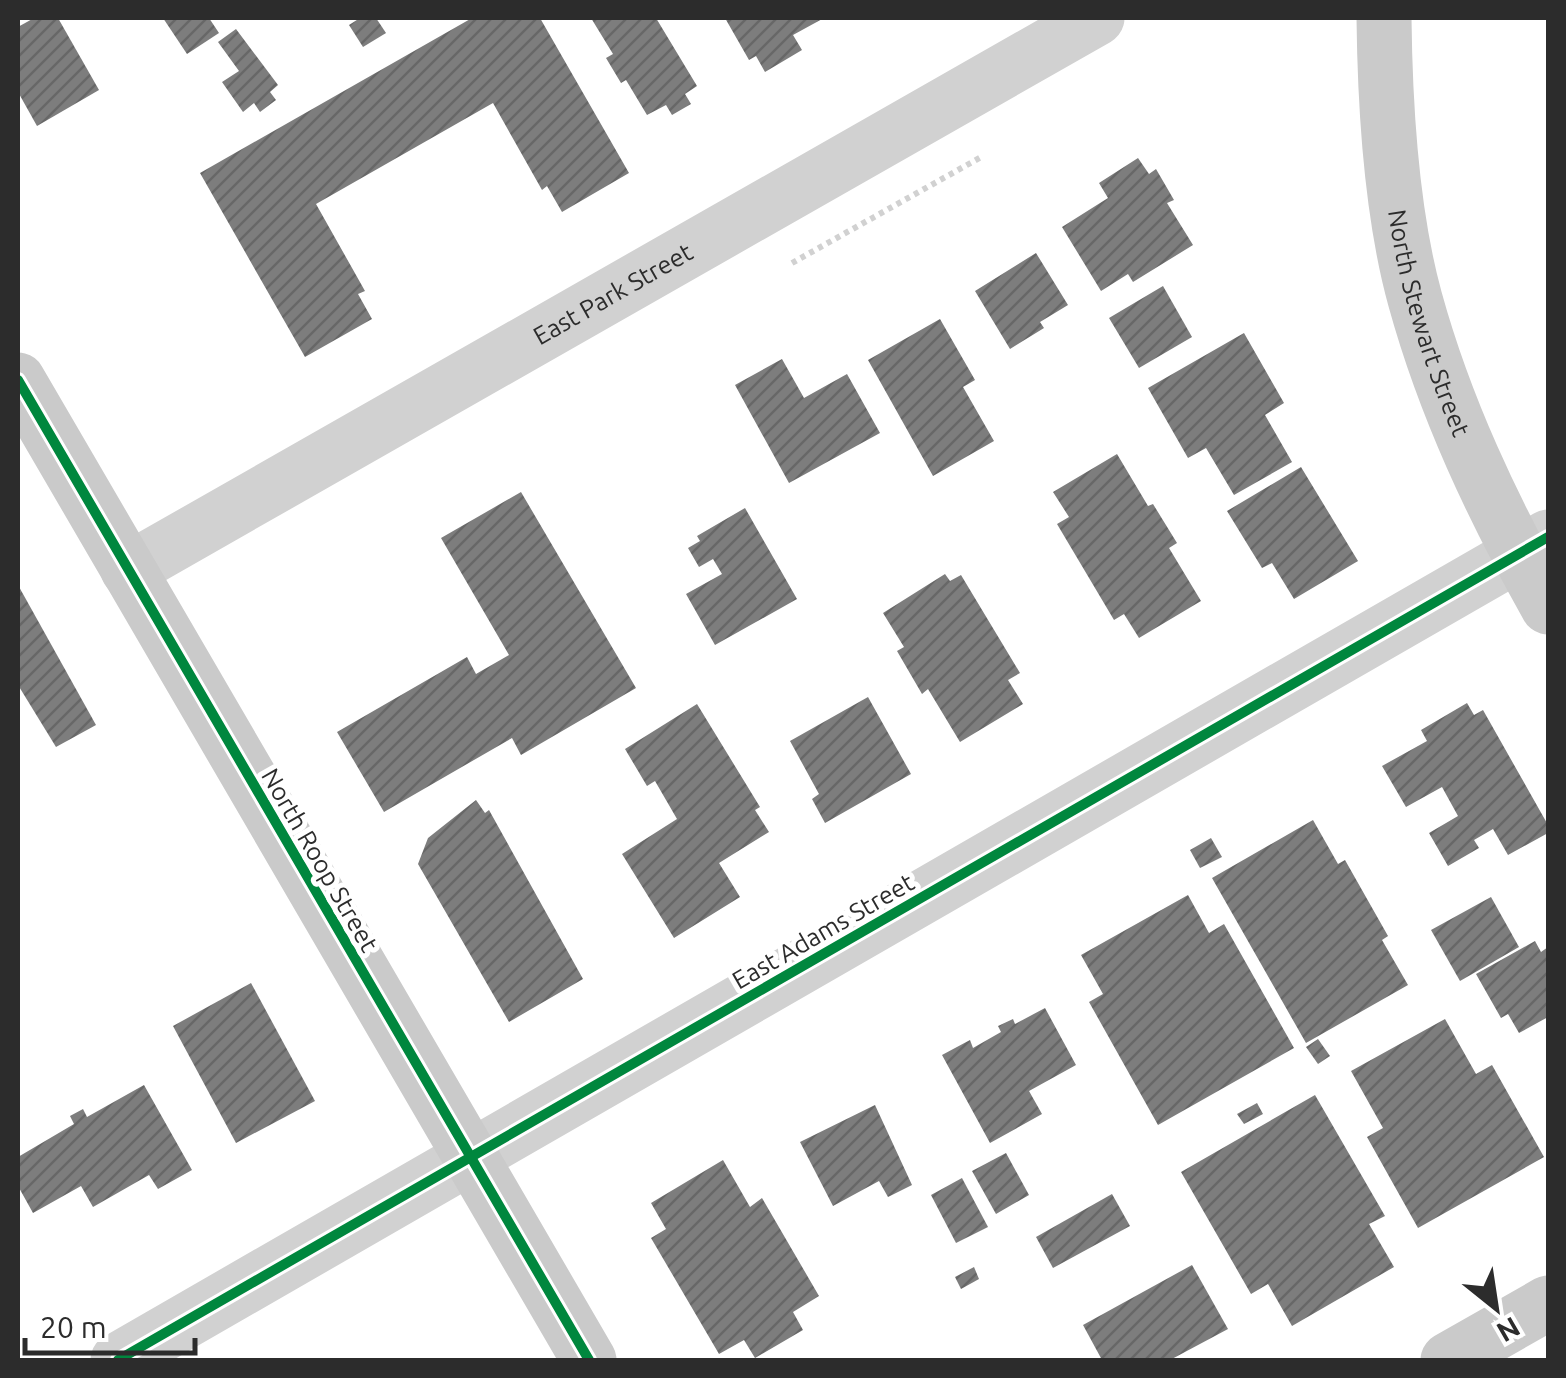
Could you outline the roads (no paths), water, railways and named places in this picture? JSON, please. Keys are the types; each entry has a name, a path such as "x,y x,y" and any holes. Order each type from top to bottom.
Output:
{"main road":[{"name":"North Stewart Street","path":"1384,18 1384,80 1398,204 1414,295 1440,380 1472,462 1534,546 1548,607"},
{"name":"North Roop Street","path":"18,380 588,1360"},
{"path":"1448,1360 1548,1303"}],"street":[{"name":"East Park Street","path":"128,570 1098,18"},
{"name":"East Adams Street","path":"118,1360 1534,546"}]}
